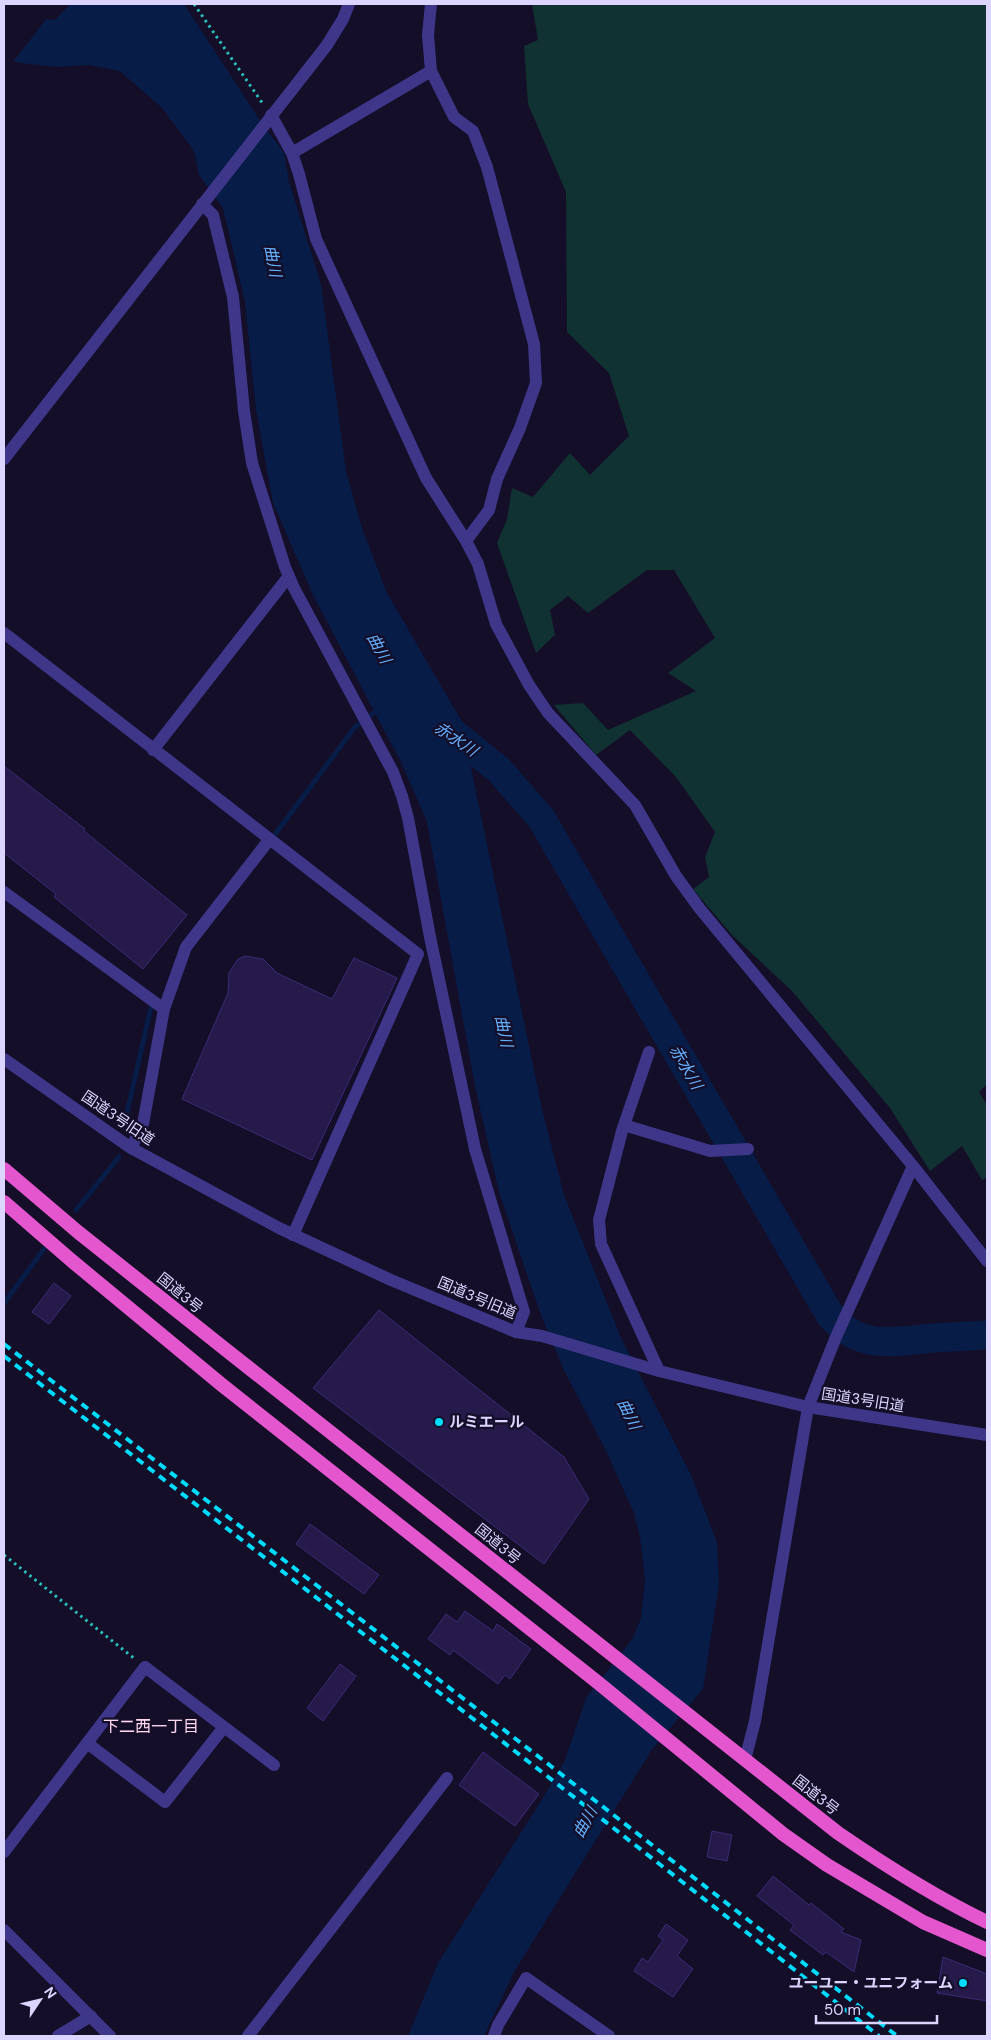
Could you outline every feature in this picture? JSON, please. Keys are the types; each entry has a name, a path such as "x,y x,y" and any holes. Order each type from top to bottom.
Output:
{"highway":[{"name":"国道3号","path":"4,1169 85,1238 838,1833 885,1865 955,1907 987,1922"},
{"path":"4,1202 72,1262 222,1385 596,1681 783,1834 827,1865 923,1922 987,1950"}],"street":[{"path":"4,459 327,45 343,19 349,4"},
{"path":"431,4 428,35 431,71 454,117 472,131 487,166 534,344 536,383 520,428 497,478 489,510 466,541"},
{"path":"292,153 431,71"},
{"path":"268,119 292,153 316,239 426,478 466,541 478,564 496,624 529,685 548,713 635,805 676,876 700,909 913,1166 987,1261"},
{"path":"204,201 213,215 233,297 244,411 252,464 289,576 393,772 408,818 430,937 475,1149 524,1312 516,1332"},
{"path":"153,750 289,576"},
{"path":"4,633 418,954 294,1235"},
{"path":"131,1148 143,1124 164,1009 186,947 269,840"},
{"path":"4,892 164,1009"},
{"path":"649,1052 624,1125 599,1220 601,1244 658,1371"},
{"name":"国道3号旧道","path":"4,1059 131,1148 294,1235 391,1280 516,1332 542,1336 658,1371 808,1408 987,1435"},
{"path":"624,1125 710,1151 748,1149"},
{"path":"745,1760 755,1721 808,1408 836,1337 913,1166"},
{"path":"4,1852 145,1667 274,1765"},
{"path":"87,1743 165,1802 224,1727"},
{"path":"248,2036 447,1778"},
{"path":"4,1930 110,2036"},
{"path":"494,2036 498,2025 526,1978 609,2036"},
{"path":"58,2036 91,2016"}],"path":[{"path":"194,4 268,119"},
{"path":"4,1555 145,1667"}],"green space":[{"path":"532,4 987,4 987,1084 979,1092 987,1105 987,1177 982,1180 962,1146 930,1171 890,1108 792,991 732,935 693,889 709,877 705,857 715,832 676,777 630,730 596,755 554,705 583,703 608,730 696,691 668,673 715,638 674,570 647,570 588,613 568,596 550,610 555,635 536,653 497,543 507,519 512,488 533,497 570,453 590,475 629,436 609,373 567,332 566,192 528,104 524,46 538,40"}],"water":[{"name":"曲川","path":"70,4 184,4 265,128 284,152 289,182 321,284 346,471 362,528 387,593 461,720 543,1113 564,1195 621,1338 691,1475 717,1542 719,1584 703,1689 651,1751 514,1972 484,2036 408,2036 438,1963 565,1760 586,1698 633,1638 641,1618 645,1580 640,1537 634,1513 607,1453 563,1368 541,1315 499,1192 475,1086 427,822 401,762 313,595 273,503 256,410 245,302 223,208 199,175 194,151 162,108 120,71 89,65 56,67 13,62 46,19 55,20"}],"building":[{"path":"4,766 85,829 84,831 187,915 143,969 54,897 56,894 4,853"},
{"path":"245,956 263,959 277,973 332,999 354,958 397,978 312,1160 182,1099 228,993 229,973 238,959"},
{"path":"54,1283 71,1296 49,1324 32,1312"},
{"name":"ルミエール","path":"379,1310 564,1457 589,1499 544,1564 313,1388"},
{"path":"310,1524 379,1575 364,1594 296,1544"},
{"path":"465,1611 493,1631 497,1624 531,1649 510,1679 505,1675 498,1684 453,1650 450,1655 428,1639 446,1614 457,1622"},
{"path":"340,1664 356,1676 323,1721 307,1708"},
{"path":"483,1752 539,1794 515,1826 459,1785"},
{"path":"712,1831 732,1835 727,1861 707,1857"},
{"path":"773,1876 809,1905 811,1903 844,1929 841,1932 861,1940 854,1972 826,1952 823,1955 790,1930 794,1925 757,1896"},
{"path":"666,1924 688,1940 677,1956 693,1969 673,1997 634,1971 642,1958 648,1962 663,1940 658,1936"},
{"name":"ユーユー・ユニフォーム","path":"943,1957 987,1974 987,2001 937,1993"}],"waterway":[{"path":"276,833 355,727 379,709"},
{"name":"赤水川","path":"432,722 456,735 499,770 541,818 830,1315 853,1334 877,1341 890,1342 987,1335"},
{"path":"124,1126 151,1007"},
{"path":"76,1210 119,1157"},
{"path":"4,1303 44,1249"}],"railway":[{"path":"4,1344 897,2036"},
{"path":"4,1356 547,1776 879,2036"}],"place":[{"name":"ルミエール","path":"439,1422"},
{"name":"ユーユー・ユニフォーム","path":"963,1983"}],"district":[{"name":"下二西一丁目","path":"151,1726"}]}
